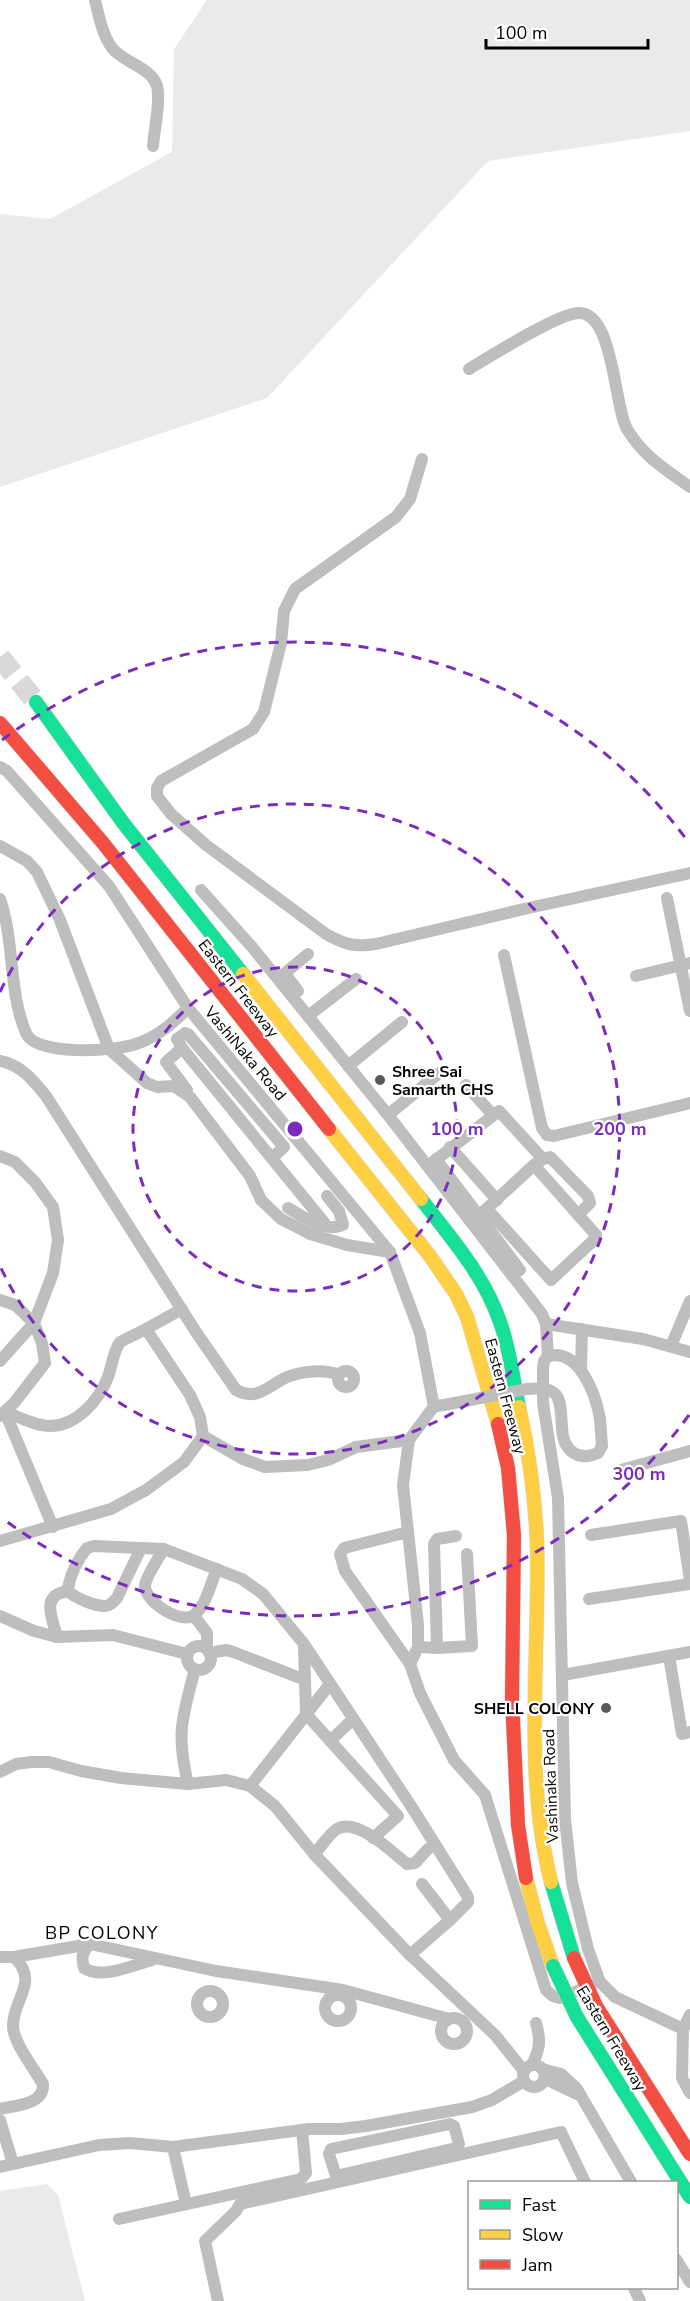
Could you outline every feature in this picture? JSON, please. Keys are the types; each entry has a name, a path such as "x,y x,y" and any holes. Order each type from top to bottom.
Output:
{"highway":[{"name":"Eastern Freeway","path":"36,702 132,833 452,1239 481,1280 493,1306 505,1337 535,1501 534,1699 540,1822 548,1868 560,1917 574,1958 596,2006 690,2154"},
{"name":"Eastern Freeway","path":"0,723 103,843 430,1256 456,1294 468,1317 501,1433 508,1468 514,1534 512,1699 518,1825 538,1924 553,1966 577,2016 690,2197"}],"street":[{"path":"94,0 105,34 113,49 152,76 157,87 153,146"},
{"path":"469,369 562,317 580,312 592,317 607,344 625,426 646,456 690,487"},
{"path":"422,459 410,498 396,517 295,589 288,600 284,611 281,643 264,712 253,729 161,782 157,788 157,796 171,814 206,845 326,934 342,943 356,946 376,944 690,873"},
{"name":"VashiNaka Road","path":"0,767 7,771 109,886 188,1008 390,1252 420,1333 432,1398 440,1405"},
{"path":"0,846 27,861 37,872 60,920 109,1049 147,1083 157,1087 174,1086 190,1096 249,1176 261,1200 281,1219 310,1233 347,1245 390,1252"},
{"path":"201,890 252,947 282,976 348,1066 388,1115 432,1163 551,1280 595,1240 596,1235 499,1111 492,1114 432,1163"},
{"path":"667,898 685,964 690,1011"},
{"path":"0,899 7,919 15,992 27,1035 36,1042 62,1049 98,1050 135,1044 170,1026 188,1008"},
{"path":"282,976 308,954"},
{"path":"504,955 542,1128 547,1135 554,1136 690,1103"},
{"path":"636,976 685,964"},
{"path":"310,1014 356,979"},
{"path":"348,1066 402,1022"},
{"path":"170,1026 180,1043 219,1094 327,1226"},
{"path":"211,1120 167,1064 167,1060 185,1033 281,1144 283,1149 272,1158"},
{"path":"219,1070 230,1059"},
{"path":"0,1061 18,1067 32,1078 46,1096 236,1390 243,1394 262,1393 286,1378 298,1374 327,1371 339,1375"},
{"path":"388,1115 439,1073"},
{"path":"466,1085 492,1114"},
{"path":"202,1108 219,1094"},
{"path":"281,1144 293,1135"},
{"path":"450,1147 497,1200"},
{"path":"0,1156 15,1162 35,1182 53,1207 58,1240 53,1274 34,1323 0,1361"},
{"path":"483,1213 538,1162 550,1157 588,1196 590,1203 579,1215"},
{"path":"432,1163 535,1305 546,1324 643,1339 690,1352"},
{"path":"288,1208 318,1224 338,1227 343,1225 344,1221 330,1200 344,1196"},
{"path":"483,1213 520,1270"},
{"path":"0,1300 15,1305 34,1323 42,1343 45,1363 3,1414"},
{"path":"670,1346 690,1301"},
{"path":"3,1414 48,1426 69,1422 91,1406 98,1397 120,1342 182,1309"},
{"name":"Vashinaka Road","path":"546,1324 548,1356 543,1368 543,1403 558,1498 565,1819 572,1883 588,1949 600,1982"},
{"path":"0,1541 111,1509 146,1490 183,1462 203,1436 200,1417 190,1395 146,1329"},
{"path":"581,1370 582,1329"},
{"path":"410,1664 418,1647 417,1602 403,1485 409,1440 440,1405 540,1387 554,1393 562,1406 564,1441 574,1455 582,1458 598,1453 602,1446 600,1419 590,1384 573,1362 558,1356 548,1356"},
{"path":"3,1414 53,1527"},
{"path":"203,1436 243,1459 266,1467 308,1465 328,1460 356,1447 409,1440"},
{"path":"621,1470 690,1451"},
{"path":"589,1599 690,1582 681,1521 591,1535"},
{"path":"408,1532 344,1548 340,1554 345,1571 410,1664 420,1693 454,1760 485,1795 546,1990 560,1998 600,1982 615,1997 683,2029"},
{"path":"437,1648 434,1544 437,1539 456,1536"},
{"path":"141,1548 117,1598 111,1605 104,1607 73,1596 68,1591 68,1583 87,1548 141,1548 164,1549 242,1579 263,1594 304,1644 411,1806 468,1898 468,1902 410,1956"},
{"path":"164,1549 144,1584 147,1597 153,1604 167,1611 186,1618 194,1616 201,1606 217,1569"},
{"path":"418,1647 469,1648 472,1644 467,1554"},
{"path":"57,1637 50,1602 52,1597 60,1592 68,1591"},
{"path":"0,1616 34,1632 57,1637 113,1635 187,1654"},
{"path":"194,1616 207,1633 209,1664 203,1669 195,1670"},
{"path":"304,1644 306,1714 398,1816"},
{"path":"195,1670 187,1661 187,1654 196,1646 208,1651 227,1650 305,1680"},
{"path":"563,1675 690,1652"},
{"path":"669,1656 682,1734 690,1732"},
{"path":"188,1784 180,1749 180,1726 195,1670"},
{"path":"250,1786 330,1684"},
{"path":"330,1741 353,1719"},
{"path":"0,1772 16,1764 32,1761 49,1762 81,1771 121,1778 188,1784 226,1780 250,1786 275,1806 314,1854 410,1956 533,2073 579,2095 630,2181"},
{"path":"373,1838 411,1806"},
{"path":"314,1854 338,1829 358,1827 407,1864 415,1863 428,1849"},
{"path":"422,1884 450,1920"},
{"path":"0,1957 14,1957 90,1944 216,1971 342,1993 449,2019 458,2018 495,2035"},
{"path":"90,1944 83,1951 82,1960 84,1968 90,1972 100,1973 156,1959"},
{"path":"0,2109 33,2101 44,2093 43,2085 15,2035 14,2018 26,1980 24,1970 14,1957"},
{"path":"214,1991 216,1971"},
{"path":"690,2014 683,2029 682,2078 690,2093"},
{"path":"449,2019 443,2024 441,2033 445,2040 452,2044 461,2042 467,2036 465,2023"},
{"path":"0,2120 6,2165 99,2145 130,2143 173,2147 302,2130 356,2127 472,2107 492,2100 533,2073 541,2040 536,2023"},
{"path":"389,2122 393,2136"},
{"path":"450,2124 454,2126 459,2144 456,2148 336,2176 330,2150 360,2144 450,2124"},
{"path":"356,2127 360,2144"},
{"path":"119,2219 304,2177 306,2173 302,2130"},
{"path":"218,2301 205,2241 237,2211 240,2204 561,2132 585,2181"},
{"path":"173,2147 186,2204"},
{"path":"678,2262 690,2282"}],"shaded area":[{"path":"207,0 690,0 690,131 488,161 267,398 0,487 0,214 50,219 172,152 174,49"},
{"path":"47,2184 58,2195 85,2301 0,2301 0,2191"}],"tunnel":[{"path":"0,657 36,702"}],"traffic: fast":[{"path":"36,702 124,824 243,974"},
{"path":"421,1199 466,1258 485,1288 500,1322 519,1407"},
{"path":"551,1882 574,1958"},
{"path":"553,1966 577,2017 690,2197"}],"traffic: slow":[{"path":"243,974 421,1199"},
{"path":"329,1129 430,1256 456,1294 467,1317 498,1424"},
{"path":"519,1407 531,1474 536,1525 535,1755 542,1840 551,1882"},
{"path":"526,1878 538,1924 553,1966"}],"traffic: jam":[{"path":"0,723 103,843 329,1129"},
{"path":"498,1424 508,1468 514,1535 512,1699 518,1825 526,1878"},
{"path":"574,1958 596,2006 690,2154"}],"place":[{"name":"Shree Sai Samarth CHS","path":"380,1080"},
{"name":"SHELL COLONY","path":"606,1708"}],"district":[{"name":"BP COLONY","path":"102,1933"}]}
